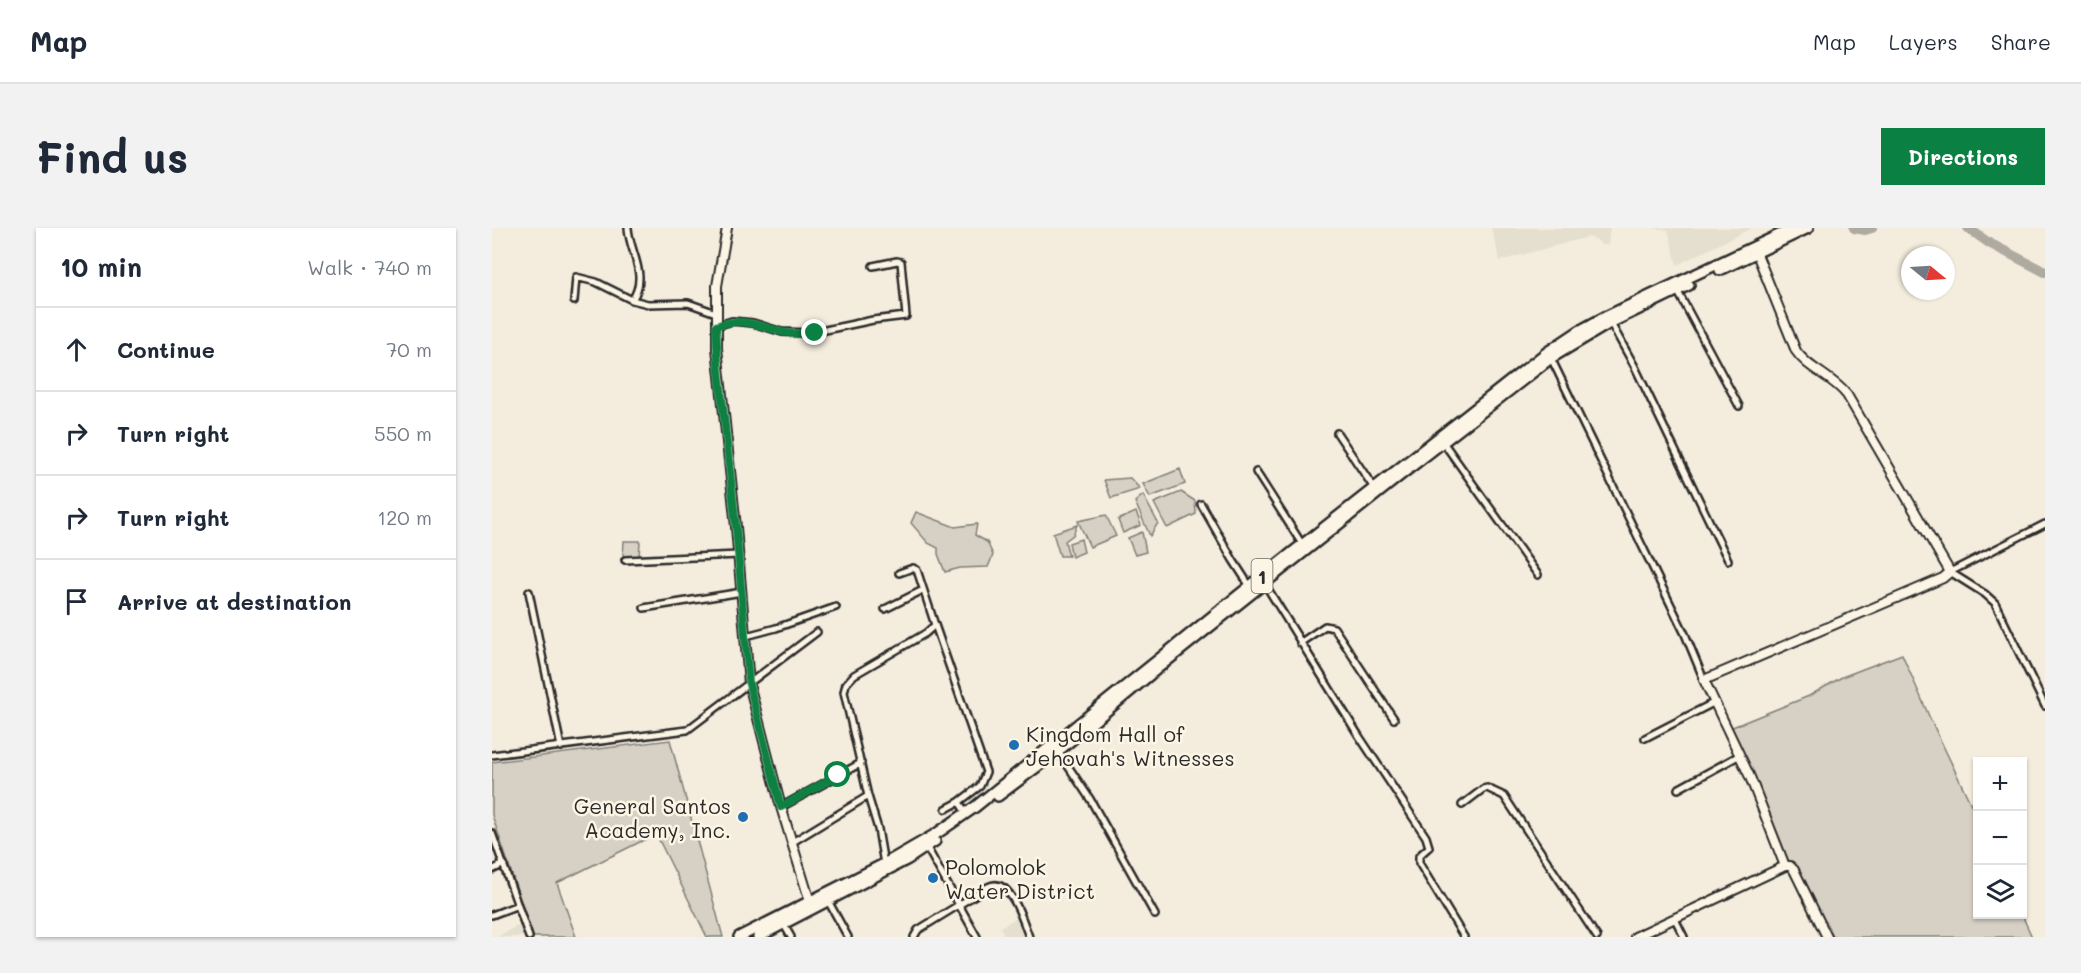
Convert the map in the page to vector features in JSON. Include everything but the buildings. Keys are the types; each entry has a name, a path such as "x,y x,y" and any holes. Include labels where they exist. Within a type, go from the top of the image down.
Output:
{"highway":[{"name":"1","path":"825,898 884,864 925,844 979,811 1058,751 1253,589 1302,544 1518,379 1609,319 1677,290 1794,228"},
{"name":"1","path":"1263,580 1443,442 1563,342 1755,249 1808,228"},
{"name":"1","path":"739,937 908,859 1253,589"},
{"name":"1","path":"758,937 811,905"}],"street":[{"path":"628,228 639,267 638,289 632,300"},
{"path":"727,228 718,275 716,326 739,555 749,684 791,843 811,905"},
{"path":"1755,249 1796,351 1803,360 1834,381 1847,395 1950,572 1995,603 2045,706"},
{"path":"716,326 732,321 753,322 782,332 811,333 906,315 902,262 873,266"},
{"path":"574,301 576,277 596,282 632,300 648,304 688,303 716,313"},
{"path":"1677,290 1739,406"},
{"path":"1609,319 1635,367 1728,560"},
{"path":"1551,358 1680,624 1740,755 1785,866"},
{"path":"1338,433 1374,488"},
{"path":"1443,442 1538,575"},
{"path":"1256,472 1302,544"},
{"path":"1201,504 1233,560 1253,589"},
{"path":"1704,680 1901,596 2045,524"},
{"path":"625,560 739,555"},
{"path":"899,573 916,569 986,772 980,786 946,809"},
{"path":"1263,580 1300,643 1426,837 1429,847 1419,856 1418,860 1464,937"},
{"path":"885,609 923,590"},
{"path":"529,592 561,747"},
{"path":"644,608 742,592"},
{"path":"746,636 836,607"},
{"path":"884,864 878,830 844,692 846,684 854,675 926,633 935,625"},
{"path":"1300,643 1325,626 1334,628 1394,719"},
{"path":"492,755 687,730 817,632"},
{"path":"1645,738 1714,702"},
{"path":"1058,751 1090,798 1155,915"},
{"path":"1678,789 1740,755"},
{"path":"781,807 861,763"},
{"path":"1462,805 1487,788 1504,796 1597,937"},
{"path":"791,843 868,796"},
{"path":"959,802 966,813"},
{"path":"492,833 529,937"},
{"path":"925,844 977,937"},
{"path":"492,870 504,864"},
{"path":"1636,937 1785,866 1790,866 1827,937"},
{"path":"914,937 918,930 994,884 1003,886 1022,916 1029,937"},
{"path":"825,898 848,937"},
{"path":"492,915 518,905"},
{"path":"1675,919 1684,937"},
{"path":"783,923 791,937"}],"shaded area":[{"path":"1491,228 1610,228 1608,245 1601,245 1597,240 1588,237 1500,261"},
{"path":"1651,228 1752,228 1677,265 1668,230"},
{"path":"1180,469 1185,484 1150,497 1143,484"},
{"path":"1130,478 1140,489 1111,498 1104,480"},
{"path":"1181,492 1195,501 1196,514 1167,528 1154,503"},
{"path":"1143,495 1158,523 1150,536 1135,502"},
{"path":"916,512 955,527 977,524 975,535 987,542 993,555 988,567 960,568 945,572 938,548 928,543 911,523"},
{"path":"1136,512 1141,525 1123,533 1118,520"},
{"path":"1106,515 1116,536 1090,547 1078,521"},
{"path":"1077,525 1073,535 1065,541 1069,556 1060,556 1053,533"},
{"path":"1142,532 1146,552 1135,555 1128,538"},
{"path":"1081,539 1084,552 1072,557 1069,543"},
{"path":"624,541 640,541 639,558 623,557"},
{"path":"1902,654 1973,809 1973,919 2024,919 2032,937 1833,937 1795,865 1787,861 1730,728 1809,696 1842,677"},
{"path":"670,740 723,937 707,937 656,834 557,883 576,937 533,937 492,815 492,762"},
{"path":"1020,916 1031,937 1005,937 1000,927"},
{"path":"520,924 524,937 497,937"}],"waterway":[{"path":"1854,228 1865,230 1872,228"},
{"path":"1968,228 1989,243 2045,272"}],"place":[{"name":"Kingdom Hall of Jehovah's Witnesses","path":"1014,745"},
{"name":"General Santos Academy, Inc.","path":"743,817"},
{"name":"Polomolok Water District","path":"933,878"}],"route":[{"path":"815,333 782,332 753,322 732,321 716,326 744,610 749,684 781,807 838,775"}]}
